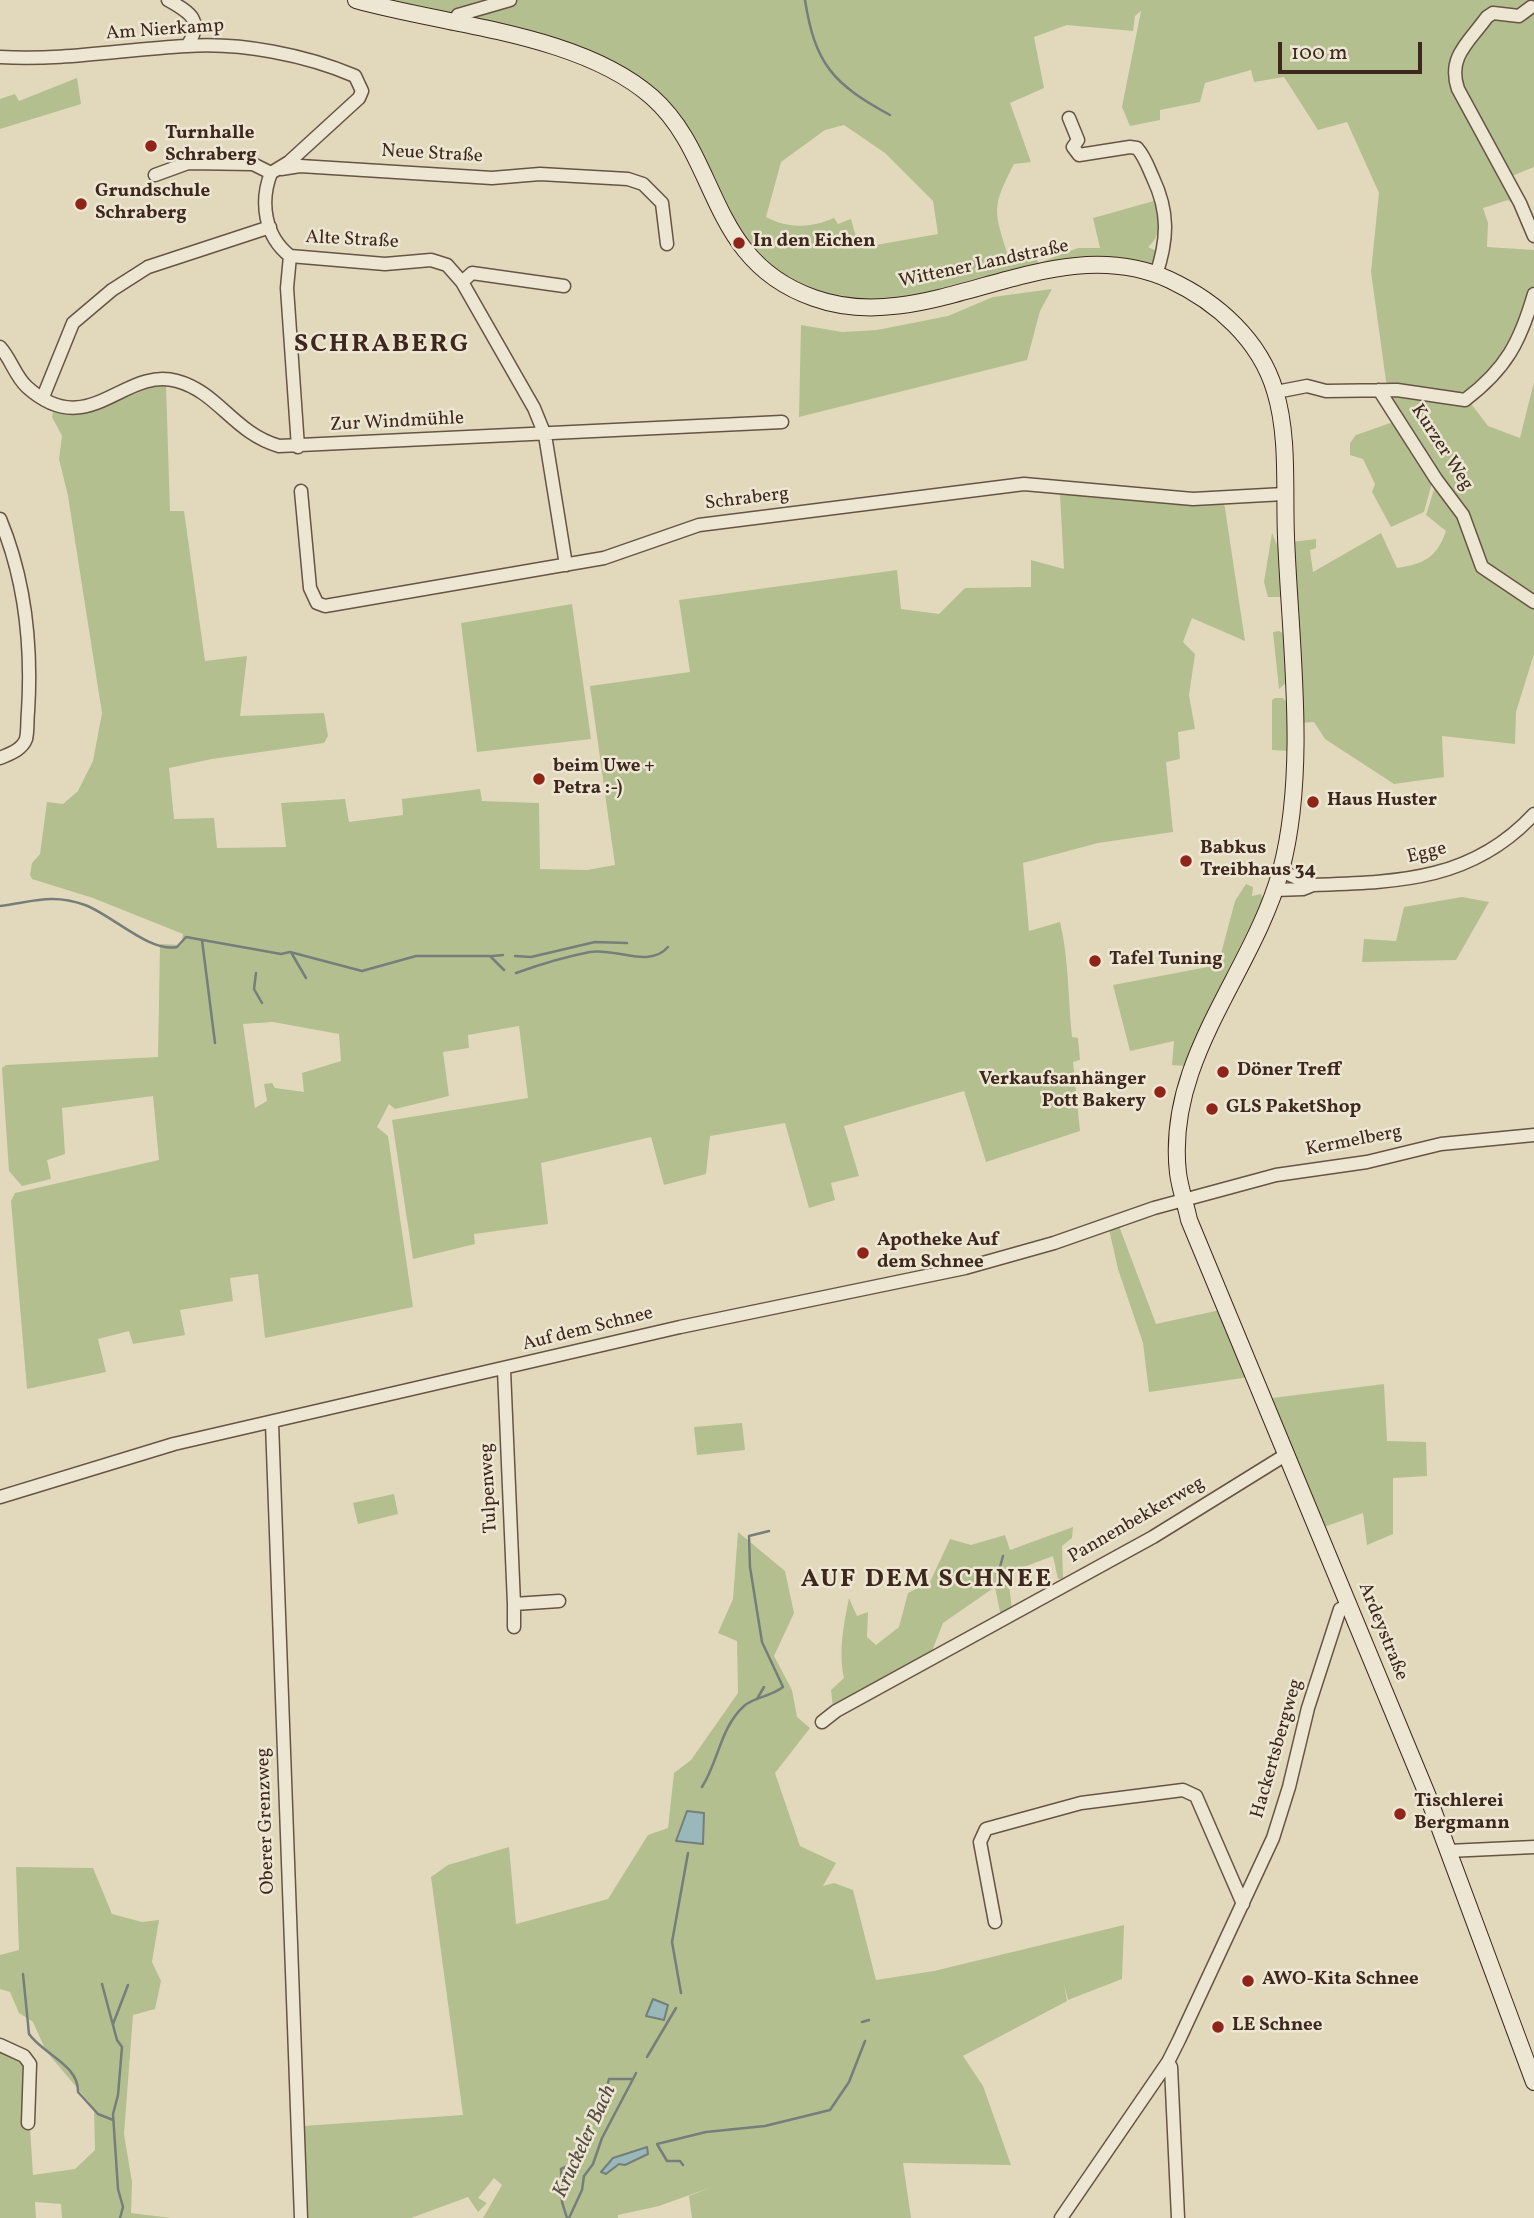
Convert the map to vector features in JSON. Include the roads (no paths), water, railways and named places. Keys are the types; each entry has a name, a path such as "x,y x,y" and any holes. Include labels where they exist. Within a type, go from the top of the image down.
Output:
{"main road":[{"name":"Wittener Landstraße","path":"356,0 569,50 613,70 660,105 680,132 716,206 739,243 777,279 809,297 854,306 897,304 1065,267 1104,265 1156,275 1187,290 1219,311 1247,337 1276,392 1283,438 1295,773 1292,811 1275,890 1252,944 1195,1058 1178,1136 1178,1171 1185,1200"},
{"name":"Ardeystraße","path":"1185,1200 1216,1286 1448,1851 1534,2082"}],"street":[{"path":"168,0 188,12 195,23 194,36 187,46"},
{"path":"452,23 458,15 510,0"},
{"path":"1532,6 1519,16 1493,13 1487,17 1455,61 1453,73 1458,89 1520,203 1534,236"},
{"name":"Am Nierkamp","path":"0,57 88,55 187,46 260,49 345,72 360,82 362,91 359,98 289,162 271,173"},
{"path":"1069,118 1078,140 1073,147 1079,155 1130,148 1137,148 1143,154 1163,198 1167,230 1156,275"},
{"name":"Neue Straße","path":"155,175 188,163 253,164 271,173 300,166 492,178 540,174 628,179 643,184 662,203 667,244"},
{"path":"0,347 22,382 43,397 73,323 113,290 148,267 270,227 264,202 271,173"},
{"name":"Alte Straße","path":"270,227 279,245 290,256 385,264 432,260 447,265 462,282 534,408 545,435 566,565"},
{"path":"290,256 287,288 298,447"},
{"path":"462,282 472,273 564,286"},
{"path":"1276,392 1307,386 1326,391 1379,390 1465,400 1508,360 1525,326 1534,294"},
{"name":"Zur Windmühle","path":"43,397 62,405 87,406 106,401 143,382 174,380 206,395 247,433 261,441 298,447 782,422"},
{"name":"Kurzer Weg","path":"1379,390 1436,479 1463,515 1482,566 1534,602"},
{"name":"Schraberg","path":"301,491 310,588 314,599 325,606 604,558 699,526 1024,484 1193,499 1284,494"},
{"path":"302,510 316,509"},
{"path":"0,519 11,545 23,597 29,694 26,740 21,747 0,758"},
{"name":"Egge","path":"1275,890 1400,880 1448,870 1502,844 1534,814"},
{"name":"Egge","path":"1281,871 1313,885"},
{"name":"Kermelberg","path":"1185,1200 1276,1175 1367,1161 1428,1147 1534,1135"},
{"name":"Auf dem Schnee","path":"0,1497 174,1444 713,1320 965,1268 1185,1200"},
{"name":"Tulpenweg","path":"505,1370 514,1627"},
{"name":"Oberer Grenzweg","path":"272,1423 302,2218"},
{"name":"Pannenbekkerweg","path":"822,1722 847,1705 1153,1537 1287,1454"},
{"path":"514,1605 559,1601"},
{"name":"Hackertsbergweg","path":"1060,2218 1168,2063 1243,1904 1284,1808 1308,1708 1340,1609 1349,1605"},
{"path":"995,1922 980,1842 986,1829 1081,1803 1183,1790 1191,1791 1196,1796 1243,1904"},
{"path":"1448,1851 1534,1847"},
{"path":"0,2045 24,2056 30,2064 28,2123"},
{"path":"1168,2063 1171,2067 1178,2218"}],"water":[{"path":"687,1811 704,1813 703,1844 676,1841"},
{"path":"653,1999 668,2005 664,2020 646,2016"},
{"path":"647,2147 648,2154 625,2165 619,2164 606,2174 601,2172 613,2158"}],"waterway":[{"path":"805,0 814,41 830,70 854,93 890,115"},
{"path":"0,906 52,899 73,901 96,910 143,939 166,947 177,947 186,937 281,954 290,952 362,971 416,956 490,956 504,970"},
{"path":"202,940 215,1043"},
{"path":"515,956 531,957 595,942 627,943"},
{"path":"516,973 590,952 641,957 660,953 668,947"},
{"path":"292,954 306,978"},
{"path":"492,956 503,955"},
{"path":"256,973 254,989 262,1003"},
{"name":"Kruckeler Bach","path":"702,1787 736,1715 748,1703 783,1687 762,1642 750,1567 749,1536 769,1531"},
{"path":"1000,1567 1003,1556"},
{"path":"757,1699 764,1687"},
{"name":"Kruckeler Bach","path":"681,1993 672,1942 688,1853"},
{"path":"23,1974 29,2034 67,2067 77,2083 78,2092 98,2114 113,2120"},
{"path":"102,1984 117,2040 122,2047 118,2095 113,2114 118,2189 123,2207 120,2218"},
{"path":"113,2024 128,1985"},
{"name":"Kruckeler Bach","path":"647,2057 676,2008"},
{"path":"862,2022 869,2020"},
{"path":"683,2165 680,2161 667,2161 657,2144 706,2132 765,2126 830,2110 849,2082 865,2041"},
{"path":"605,2095 609,2079 633,2079 636,2073"},
{"name":"Kruckeler Bach","path":"569,2218 582,2190 584,2176 593,2164 602,2138 633,2079"},
{"path":"567,2218 562,2202 561,2169 578,2161"}],"place":[{"name":"Turnhalle Schraberg","path":"151,146"},
{"name":"Grundschule Schraberg","path":"81,204"},
{"name":"In den Eichen","path":"739,243"},
{"name":"beim Uwe + Petra :-)","path":"539,779"},
{"name":"Haus Huster","path":"1313,802"},
{"name":"Babkus Treibhaus 34","path":"1186,861"},
{"name":"Tafel Tuning","path":"1095,961"},
{"name":"Döner Treff","path":"1223,1072"},
{"name":"Verkaufsanhänger Pott Bakery","path":"1160,1092"},
{"name":"GLS PaketShop","path":"1212,1109"},
{"name":"Apotheke Auf dem Schnee","path":"863,1253"},
{"name":"Tischlerei Bergmann","path":"1400,1814"},
{"name":"AWO-Kita Schnee","path":"1248,1981"},
{"name":"LE Schnee","path":"1218,2027"}],"district":[{"name":"SCHRABERG","path":"382,346"},
{"name":"AUF DEM SCHNEE","path":"927,1581"}]}
